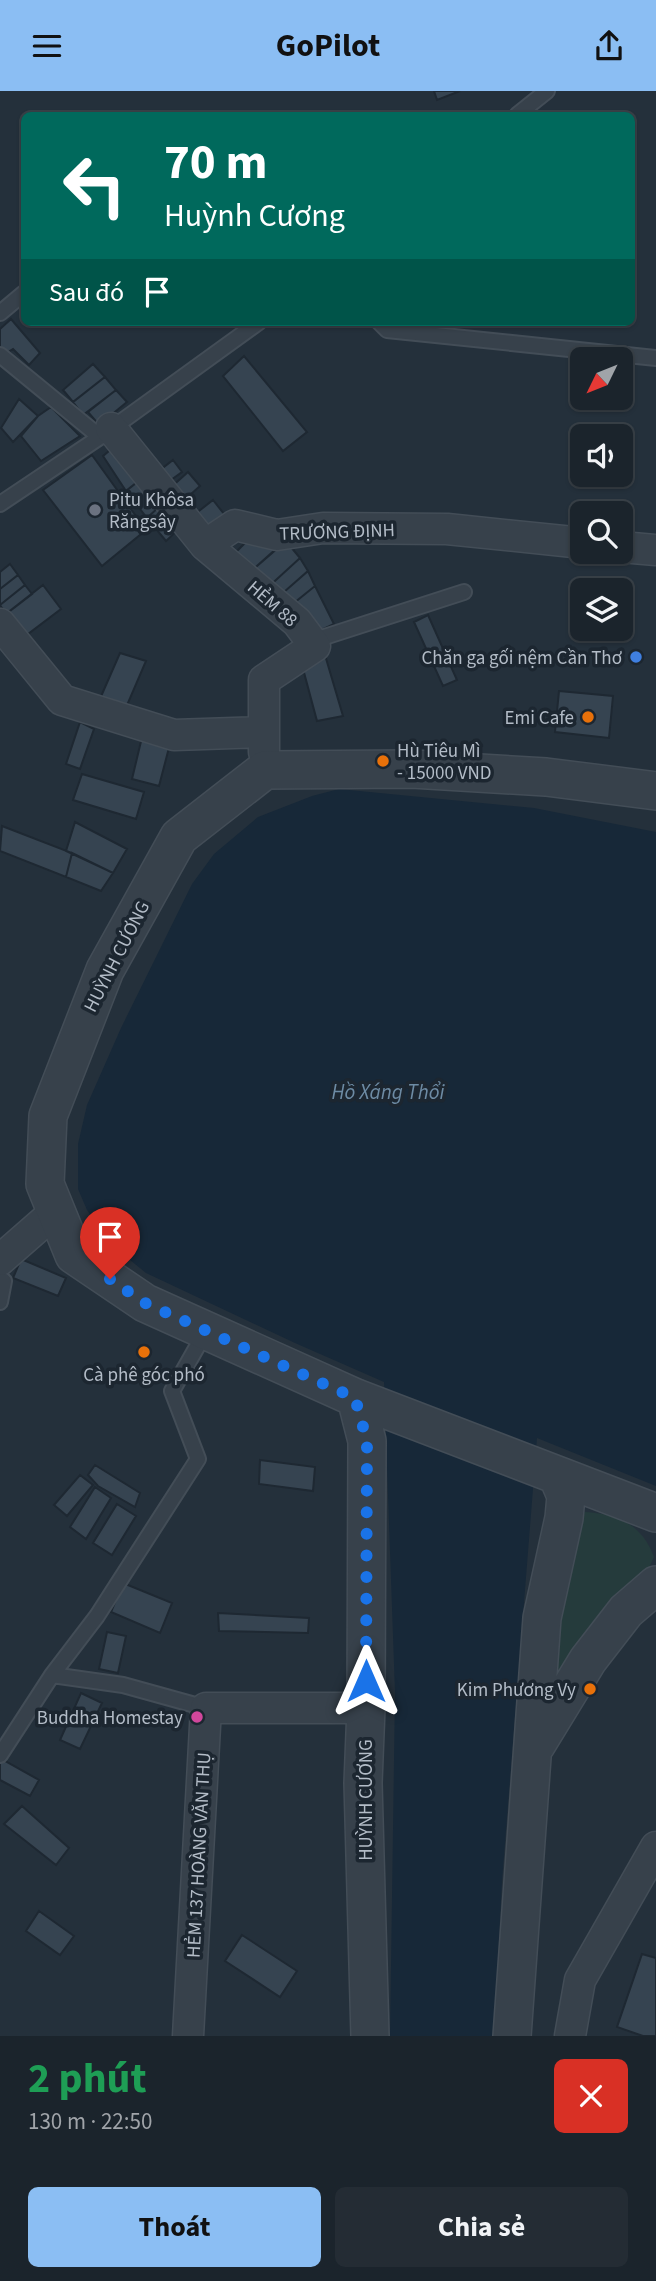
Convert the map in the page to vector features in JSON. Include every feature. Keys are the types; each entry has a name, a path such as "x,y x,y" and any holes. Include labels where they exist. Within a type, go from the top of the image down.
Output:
{"street":[{"path":"106,433 205,545"},
{"name":"TRƯƠNG ĐỊNH","path":"205,545 234,525 277,535 323,528 447,529 570,542"},
{"name":"HẺM 88","path":"205,545 297,622 316,646 264,680 263,732"},
{"path":"633,548 656,550"},
{"path":"0,624 62,700 174,735 263,732 265,770 412,769 546,777 656,792"},
{"name":"HUỲNH CƯƠNG","path":"265,770 179,837 105,970 48,1116 46,1184 74,1255 145,1303 206,1331 366,1402 656,1514"},
{"path":"0,1260 56,1211"},
{"name":"HUỲNH CƯƠNG","path":"366,1402 366,1709 363,1783 370,2036"},
{"path":"513,2036 542,1618 564,1518 566,1496 552,1474"},
{"path":"534,1749 589,1660 626,1611 656,1585"},
{"path":"206,1709 366,1709"},
{"name":"HẺM 137 HOÀNG VĂN THỤ","path":"188,2036 206,1709"},
{"path":"570,2036 580,1980 656,1847"}],"lane":[{"path":"522,112 547,91"},
{"path":"0,313 21,296"},
{"path":"0,504 106,433 253,326"},
{"path":"383,326 387,330 656,358"},
{"path":"0,355 106,433"},
{"path":"312,641 464,592"},
{"path":"0,1278 4,1280 0,1302"},
{"path":"0,1755 52,1675 97,1616 198,1459 172,1391 206,1331"},
{"path":"52,1675 123,1685 206,1709"}],"green space":[{"path":"585,1512 608,1515 628,1523 643,1537 654,1557 646,1574 546,1695 578,1517"}],"water":[{"name":"Hồ Xáng Thổi","path":"339,789 534,808 656,832 656,1486 537,1438 502,1881 494,2036 390,2036 395,1692 384,1382 146,1273 119,1251 101,1230 87,1210 78,1189 78,1144 87,1105 121,1028 192,884 214,854 258,817 312,796"}],"building":[{"path":"434,91 460,91 437,100"},
{"path":"11,319 40,353 29,365 13,349 5,354 0,350 0,329"},
{"path":"244,356 307,432 283,451 223,376"},
{"path":"93,364 105,377 73,402 63,390"},
{"path":"105,377 116,390 83,415 73,402"},
{"path":"116,390 127,402 99,425 88,412"},
{"path":"19,399 38,416 13,442 1,428"},
{"path":"51,407 80,436 41,461 21,436 38,416"},
{"path":"115,446 141,479 126,491 103,456"},
{"name":"Pitu Khôsa Răngsây","path":"92,455 146,530 102,566 43,490"},
{"path":"173,460 182,472 164,485 155,474"},
{"path":"188,472 200,486 181,503 168,490"},
{"path":"141,479 161,505 147,518 126,491"},
{"path":"213,500 228,519 207,537 190,518"},
{"path":"161,505 179,529 166,541 147,518"},
{"path":"249,539 277,548 248,574 229,559"},
{"path":"286,541 300,558 265,590 248,574"},
{"path":"300,558 308,571 276,599 265,590"},
{"path":"10,564 18,575 0,589 0,572"},
{"path":"308,571 315,586 289,607 276,599"},
{"path":"18,575 25,585 0,605 0,589"},
{"path":"25,585 32,594 6,614 0,605"},
{"path":"43,585 61,609 24,637 6,614"},
{"path":"315,586 334,624 315,633 289,607"},
{"path":"428,615 457,680 443,686 414,622"},
{"path":"120,653 146,661 125,710 99,701"},
{"path":"325,655 343,716 317,721 302,665"},
{"path":"559,691 613,696 609,738 555,732"},
{"path":"80,722 94,729 80,769 66,764"},
{"path":"143,733 171,740 159,786 132,779"},
{"path":"82,774 144,792 136,819 73,800"},
{"path":"75,822 127,849 113,873 66,851"},
{"path":"2,826 72,853 66,877 0,851"},
{"path":"72,853 113,873 101,891 66,877"},
{"path":"21,1259 66,1278 58,1296 13,1278"},
{"path":"260,1460 315,1467 313,1491 259,1484"},
{"path":"95,1465 140,1493 135,1507 98,1486 88,1475"},
{"path":"80,1475 93,1485 67,1516 54,1505"},
{"path":"95,1487 111,1498 86,1539 70,1527"},
{"path":"117,1504 136,1516 112,1555 93,1543"},
{"path":"123,1583 172,1603 160,1633 111,1612"},
{"path":"218,1613 309,1618 308,1633 219,1631"},
{"path":"107,1632 126,1636 118,1673 99,1669"},
{"path":"81,1693 102,1703 80,1749 60,1740"},
{"path":"0,1758 39,1780 30,1796 0,1780"},
{"path":"22,1806 69,1848 56,1865 4,1824"},
{"path":"39,1911 74,1936 60,1955 26,1931"},
{"path":"242,1935 297,1971 280,1997 225,1961"},
{"path":"642,1954 656,1958 656,2036 643,2036 617,2027"}],"place":[{"name":"Pitu Khôsa Răngsây","path":"95,510"},
{"name":"Chăn ga gối nệm Cần Thơ","path":"636,657"},
{"name":"Emi Cafe","path":"588,717"},
{"name":"Hù Tiêu Mì - 15000 VND","path":"383,761"},
{"name":"Cà phê góc phó","path":"144,1352"},
{"name":"Kim Phương Vy","path":"590,1689"},
{"name":"Buddha Homestay","path":"197,1717"}],"route":[{"path":"110,1279 145,1303 355,1398 367,1441 366,1681"}]}
